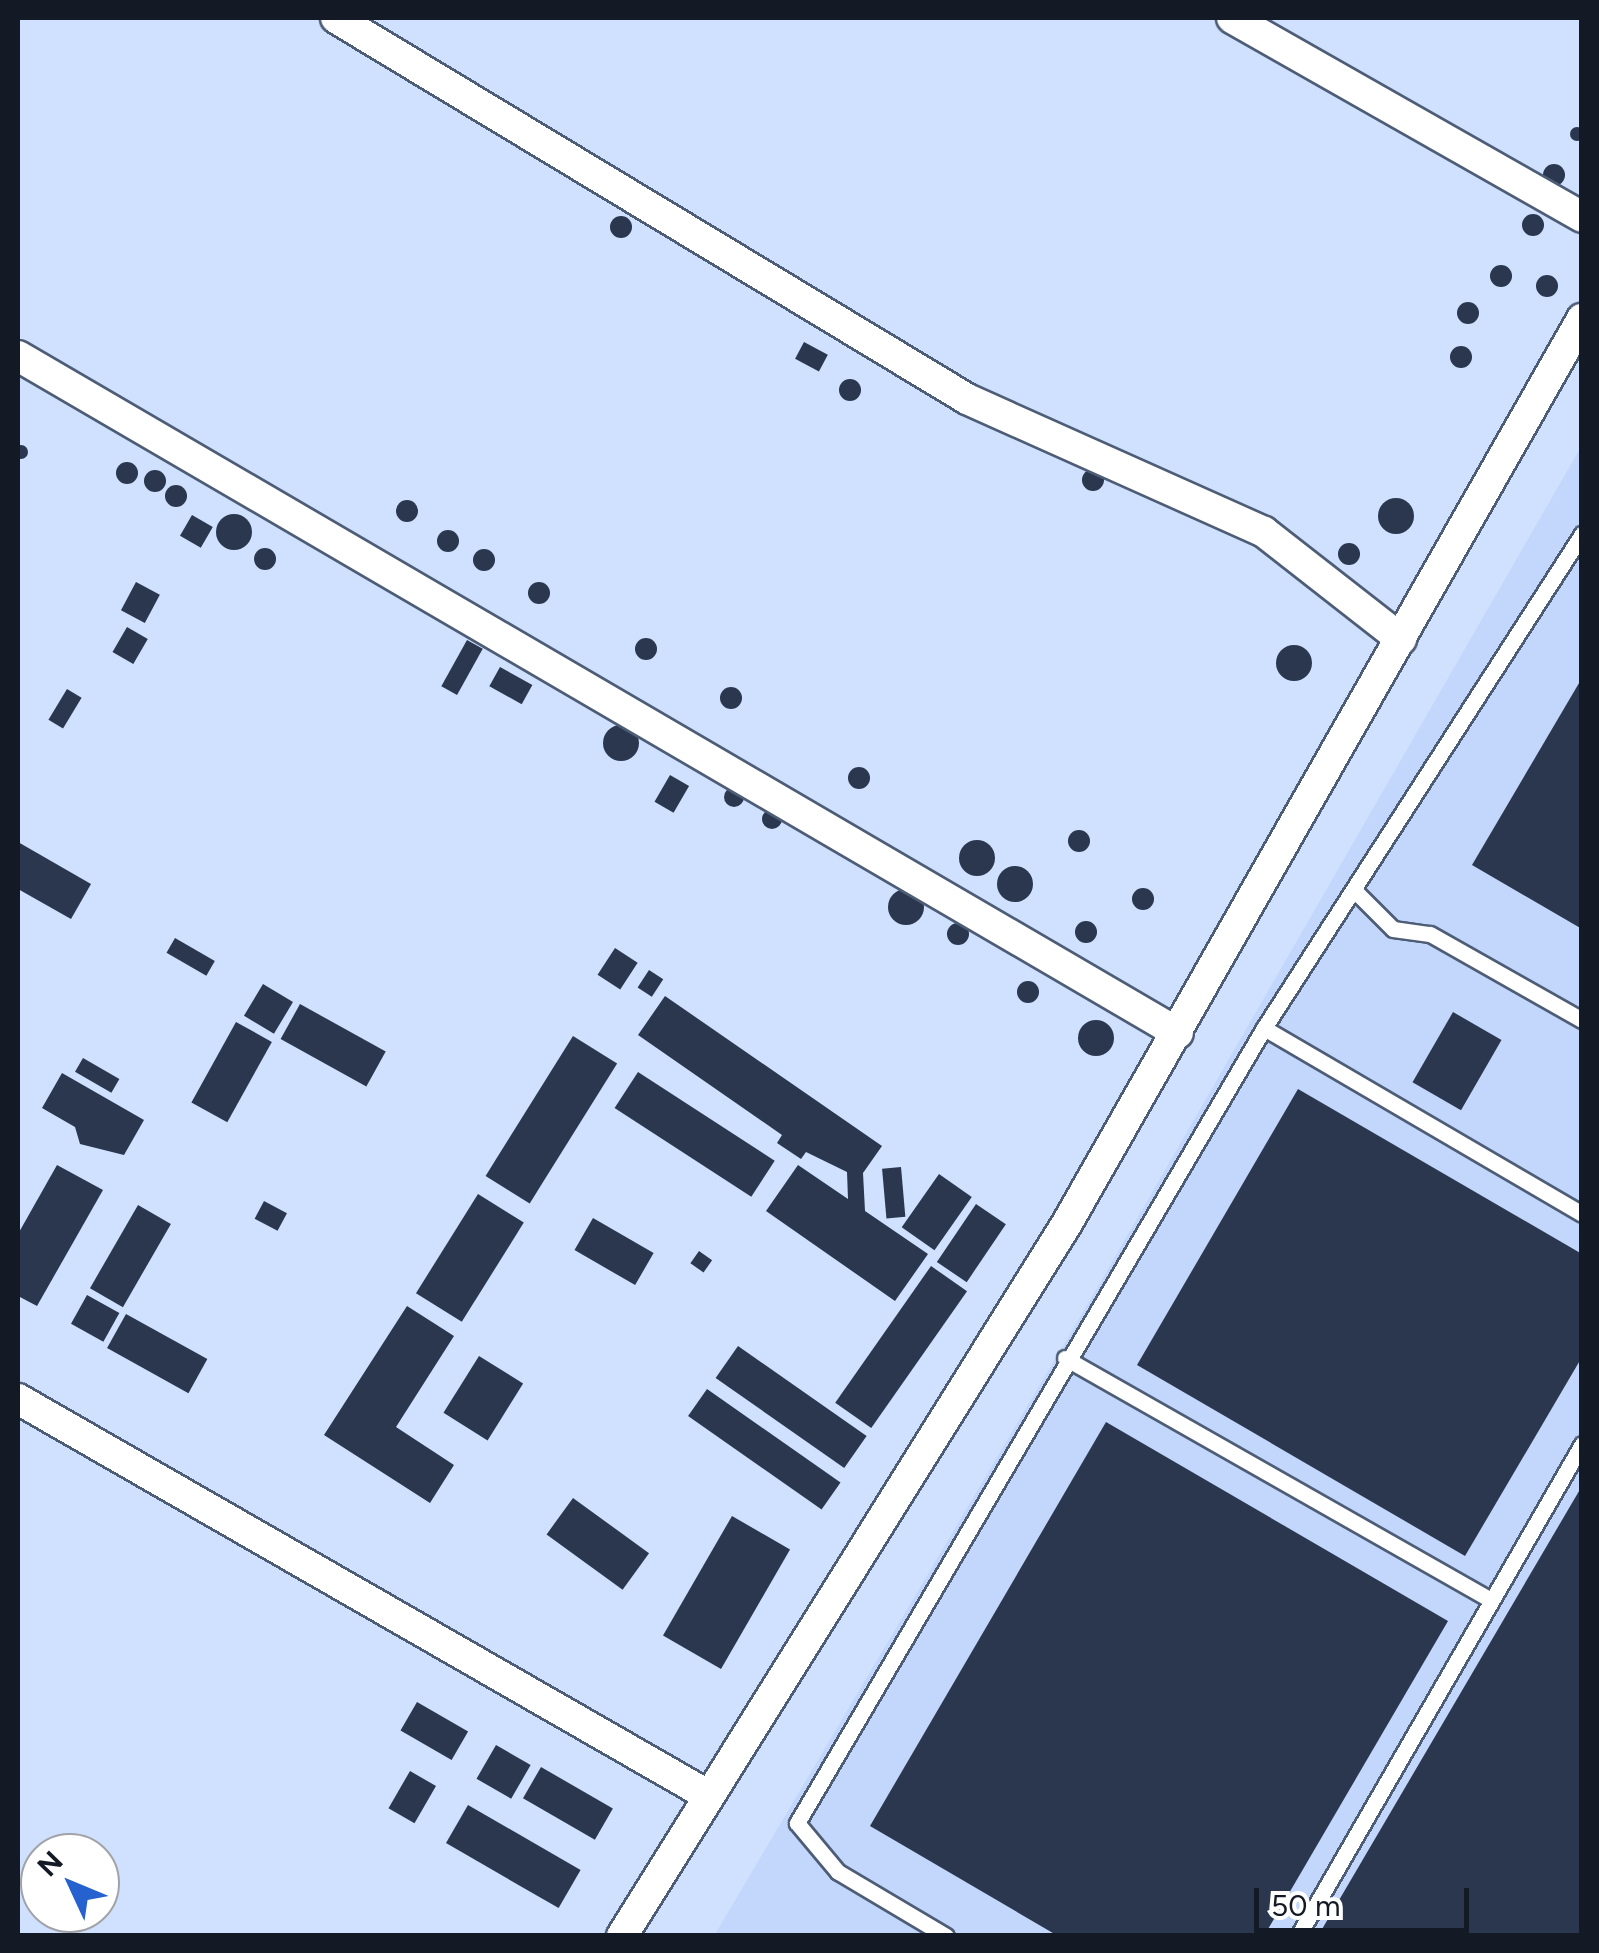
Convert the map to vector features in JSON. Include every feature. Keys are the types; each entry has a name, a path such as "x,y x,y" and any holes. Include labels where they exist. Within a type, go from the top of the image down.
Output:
{"street":[{"path":"337,18 966,399 1264,532 1401,639"},
{"path":"1232,18 1582,217"},
{"path":"622,1936 704,1792 1178,1033 1582,319"},
{"path":"18,356 1178,1033"},
{"path":"18,1399 704,1792"}],"lane":[{"path":"946,1936 838,1872 804,1842 797,1823 1065,1358 1264,1028 1356,892 1582,534"},
{"path":"1356,892 1393,929 1430,934 1582,1020"},
{"path":"1264,1028 1582,1214"},
{"path":"1065,1358 1490,1599"},
{"path":"1298,1936 1582,1444"}],"shaded area":[{"path":"1581,447 1581,1935 714,1936 1096,1290"}],"building":[{"path":"1577,127 1584,134 1577,141 1570,134"},
{"path":"1554,164 1562,167 1562,183 1554,186 1546,183 1543,175 1546,167"},
{"path":"1533,214 1541,217 1541,233 1533,236 1525,233 1522,225 1525,217"},
{"path":"621,216 629,219 629,235 621,238 613,235 610,227 613,219"},
{"path":"1501,265 1509,268 1509,284 1501,287 1493,284 1490,276 1493,268"},
{"path":"1547,275 1558,286 1547,297 1536,286"},
{"path":"1468,302 1476,305 1476,321 1468,324 1460,321 1457,313 1460,305"},
{"path":"804,342 828,355 819,371 795,359"},
{"path":"1461,346 1469,349 1469,365 1461,368 1453,365 1450,357 1453,349"},
{"path":"850,379 858,382 858,398 850,401 842,398 839,390 842,382"},
{"path":"21,445 28,452 21,459 14,452"},
{"path":"127,462 135,465 135,481 127,484 119,481 116,473 119,465"},
{"path":"1093,469 1104,480 1093,491 1082,480"},
{"path":"155,470 163,473 163,489 155,492 147,489 144,481 147,473"},
{"path":"176,485 184,488 184,504 176,507 168,504 165,496 168,488"},
{"path":"1396,498 1409,503 1414,516 1409,529 1396,534 1383,529 1378,516 1383,503"},
{"path":"407,500 415,503 415,519 407,522 399,519 396,511 399,503"},
{"path":"234,514 247,519 252,532 247,545 234,550 221,545 216,532 221,519"},
{"path":"192,515 213,527 201,548 180,536"},
{"path":"448,530 456,533 456,549 448,552 440,549 437,541 440,533"},
{"path":"1349,543 1357,546 1357,562 1349,565 1341,562 1338,554 1341,546"},
{"path":"265,548 273,551 273,567 265,570 257,567 254,559 257,551"},
{"path":"484,549 492,552 492,568 484,571 476,568 473,560 476,552"},
{"path":"136,582 160,595 145,623 121,610"},
{"path":"539,582 547,585 547,601 539,604 531,601 528,593 531,585"},
{"path":"127,627 148,639 133,664 112,652"},
{"path":"646,638 654,641 654,657 646,660 638,657 635,649 638,641"},
{"path":"467,640 483,649 457,695 441,686"},
{"path":"1294,645 1307,650 1312,663 1307,676 1294,681 1281,676 1276,663 1281,650"},
{"path":"500,667 532,685 522,704 489,686"},
{"path":"1582,678 1582,929 1472,865"},
{"path":"731,687 739,690 739,706 731,709 723,706 720,698 723,690"},
{"path":"67,689 82,698 63,729 48,720"},
{"path":"621,725 634,730 639,743 634,756 621,761 608,756 603,743 608,730"},
{"path":"859,767 867,770 867,786 859,789 851,786 848,778 851,770"},
{"path":"670,775 689,786 674,813 654,802"},
{"path":"734,787 744,797 734,807 724,797"},
{"path":"772,809 782,819 772,829 762,819"},
{"path":"1079,830 1087,833 1087,849 1079,852 1071,849 1068,841 1071,833"},
{"path":"977,840 990,845 995,858 990,871 977,876 964,871 959,858 964,845"},
{"path":"18,842 91,884 71,919 18,889"},
{"path":"1015,866 1028,871 1033,884 1028,897 1015,902 1002,897 997,884 1002,871"},
{"path":"1143,888 1151,891 1151,907 1143,910 1135,907 1132,899 1135,891"},
{"path":"906,889 918,895 924,907 918,919 906,925 894,919 888,907 894,895"},
{"path":"1086,921 1094,924 1094,940 1086,943 1078,940 1075,932 1078,924"},
{"path":"958,923 966,926 966,942 958,945 950,942 947,934 950,926"},
{"path":"175,938 215,961 206,976 166,953"},
{"path":"615,948 638,963 620,990 598,975"},
{"path":"649,970 663,979 652,997 638,988"},
{"path":"1028,981 1036,984 1036,1000 1028,1003 1020,1000 1017,992 1020,984"},
{"path":"263,984 293,1002 274,1034 244,1016"},
{"path":"665,996 882,1146 863,1173 865,1211 928,1254 895,1301 766,1211 798,1165 848,1199 847,1172 806,1152 801,1159 777,1143 782,1135 638,1035"},
{"path":"300,1004 386,1052 366,1086 281,1039"},
{"path":"1453,1012 1501,1040 1461,1110 1412,1082"},
{"path":"1096,1020 1109,1025 1114,1038 1109,1051 1096,1056 1083,1051 1078,1038 1083,1025"},
{"path":"236,1022 272,1042 227,1122 191,1102"},
{"path":"573,1036 617,1064 530,1203 486,1176"},
{"path":"83,1058 119,1079 111,1093 75,1072"},
{"path":"638,1072 775,1161 751,1197 615,1108"},
{"path":"62,1073 144,1120 124,1155 80,1144 75,1127 42,1108"},
{"path":"1298,1089 1582,1254 1582,1357 1465,1556 1137,1365"},
{"path":"57,1165 103,1190 37,1306 18,1296 18,1234"},
{"path":"901,1167 905,1217 886,1218 882,1169"},
{"path":"939,1174 972,1197 934,1250 902,1227"},
{"path":"478,1194 524,1223 462,1322 416,1293"},
{"path":"264,1201 287,1213 278,1231 255,1219"},
{"path":"976,1204 1006,1224 967,1282 937,1262"},
{"path":"138,1205 171,1224 123,1307 90,1288"},
{"path":"593,1218 654,1253 635,1285 574,1250"},
{"path":"699,1251 712,1260 704,1272 690,1263"},
{"path":"931,1266 967,1291 871,1428 835,1403"},
{"path":"87,1295 119,1313 103,1342 71,1324"},
{"path":"407,1306 454,1336 396,1427 454,1465 430,1503 324,1435"},
{"path":"126,1314 207,1359 188,1393 107,1348"},
{"path":"738,1346 867,1436 844,1468 716,1378"},
{"path":"479,1356 523,1384 488,1440 443,1413"},
{"path":"707,1389 841,1482 822,1510 688,1416"},
{"path":"1106,1422 1448,1621 1264,1936 1058,1936 870,1826"},
{"path":"1582,1486 1582,1936 1318,1936"},
{"path":"573,1498 649,1553 623,1590 547,1534"},
{"path":"732,1516 790,1550 721,1669 663,1636"},
{"path":"417,1702 468,1732 452,1760 400,1731"},
{"path":"496,1745 531,1765 511,1799 476,1779"},
{"path":"541,1767 613,1808 595,1840 523,1798"},
{"path":"410,1771 436,1786 414,1823 388,1808"},
{"path":"468,1805 581,1870 559,1908 446,1843"}]}
